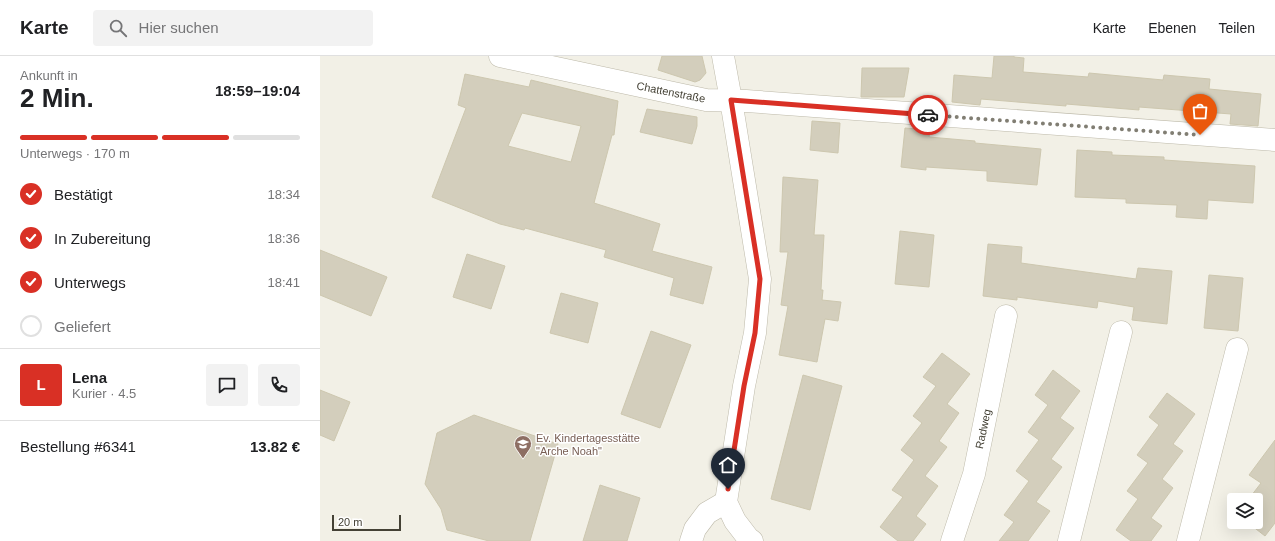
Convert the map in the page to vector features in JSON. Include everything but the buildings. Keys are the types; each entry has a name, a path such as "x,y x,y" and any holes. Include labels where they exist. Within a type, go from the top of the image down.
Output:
{"street":[{"name":"Chattenstraße","path":"500,56 706,100 731,100 1275,140"},
{"path":"723,56 760,279 755,333 744,386 726,502 735,521 752,541"},
{"name":"Radweg","path":"952,541 974,474 1006,316"},
{"path":"1069,541 1121,332"},
{"path":"1188,541 1237,349"},
{"path":"690,541 695,529 707,513 726,502"}],"way so far":[{"path":"928,115 1200,135"}],"place":[{"name":"Ev. Kindertagesstätte \"Arche Noah\"","path":"523,459"}],"route":[{"path":"728,489 744,386 755,333 760,279 731,100 928,115"}]}
